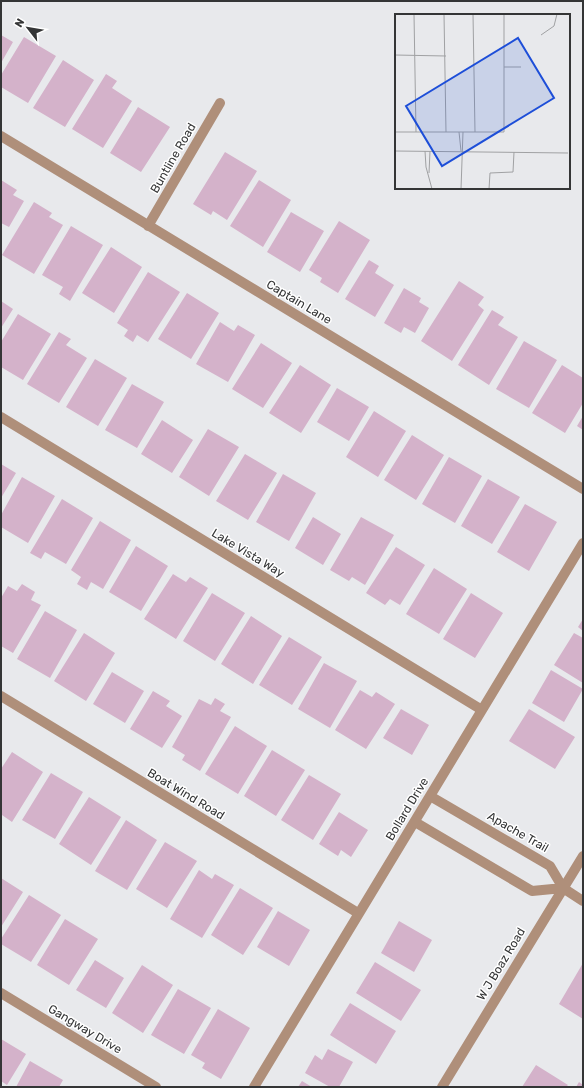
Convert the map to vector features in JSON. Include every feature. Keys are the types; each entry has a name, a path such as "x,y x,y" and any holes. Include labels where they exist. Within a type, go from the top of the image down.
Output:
{"street":[{"name":"Buntline Road","path":"148,226 220,103"},
{"name":"Captain Lane","path":"1,136 583,489"},
{"name":"Lake Vista Way","path":"1,417 482,710"},
{"name":"Bollard Drive","path":"254,1087 583,543"},
{"name":"Boat Wind Road","path":"1,696 358,913"},
{"name":"Apache Trail","path":"430,796 550,866 563,888"},
{"path":"415,822 532,891 563,888 583,901"},
{"name":"W J Boaz Road","path":"442,1087 583,856"},
{"name":"Gangway Drive","path":"1,993 156,1087"}],"building":[{"path":"1,35 13,42 1,63"},
{"path":"24,37 56,56 28,103 1,87 1,75"},
{"path":"63,60 94,80 65,127 33,108"},
{"path":"106,74 117,81 112,88 132,101 103,148 72,129"},
{"path":"138,107 170,127 141,172 110,153"},
{"path":"225,152 257,171 227,220 213,211 211,215 193,204"},
{"path":"1,180 17,190 13,195 24,201 9,227 1,223"},
{"path":"259,180 291,200 263,247 230,226"},
{"path":"34,202 52,213 49,217 63,225 34,274 2,255"},
{"path":"291,212 324,231 300,272 267,252"},
{"path":"339,221 370,240 338,293 320,282 322,278 309,270"},
{"path":"71,226 103,245 70,301 59,294 63,287 42,275"},
{"path":"111,247 142,267 114,313 82,293"},
{"path":"369,260 379,266 375,273 394,285 375,317 345,299"},
{"path":"148,272 180,292 148,342 137,335 133,342 124,336 128,330 117,323"},
{"path":"459,281 484,297 478,305 484,310 452,361 421,341"},
{"path":"404,288 421,298 419,302 429,308 415,333 404,327 401,333 384,323"},
{"path":"187,293 219,313 191,359 158,339"},
{"path":"1,301 13,309 1,328"},
{"path":"492,310 504,317 498,325 518,337 489,385 458,365"},
{"path":"18,314 51,334 23,380 1,367 1,342"},
{"path":"220,322 234,331 238,325 255,335 228,382 196,364"},
{"path":"59,332 71,339 66,345 87,358 59,403 27,384"},
{"path":"524,341 557,360 529,408 496,389"},
{"path":"261,343 292,363 263,408 232,389"},
{"path":"95,359 127,378 98,426 66,407"},
{"path":"300,365 331,385 301,433 269,413"},
{"path":"562,365 583,378 583,403 565,433 532,413"},
{"path":"132,384 164,402 137,448 105,430"},
{"path":"337,388 369,407 349,441 317,422"},
{"path":"374,411 406,431 378,477 346,457"},
{"path":"583,416 583,430 577,426"},
{"path":"162,420 193,440 172,473 141,454"},
{"path":"208,429 239,447 209,496 179,477"},
{"path":"412,435 444,455 416,500 384,480"},
{"path":"245,454 277,473 248,520 216,501"},
{"path":"449,457 482,476 455,523 422,504"},
{"path":"1,464 16,473 1,498"},
{"path":"283,474 316,493 289,541 256,522"},
{"path":"22,477 55,496 28,543 1,527 1,515"},
{"path":"488,479 520,497 492,544 461,526"},
{"path":"62,499 93,518 66,564 45,552 41,559 30,553"},
{"path":"525,504 557,522 529,571 497,552"},
{"path":"313,517 341,534 323,565 295,548"},
{"path":"361,517 394,535 365,585 352,577 349,581 330,570"},
{"path":"100,521 131,540 103,589 91,582 87,590 77,584 81,577 71,570"},
{"path":"136,546 168,566 141,611 109,592"},
{"path":"396,547 425,565 400,605 390,599 385,605 366,593"},
{"path":"434,568 467,589 439,634 406,614"},
{"path":"173,574 186,582 190,577 208,588 176,639 144,619"},
{"path":"22,584 35,592 31,600 41,605 13,653 1,646 1,598 8,586 17,591"},
{"path":"212,593 245,613 215,661 183,641"},
{"path":"471,593 503,613 475,658 443,639"},
{"path":"45,611 77,630 50,678 17,659"},
{"path":"251,616 282,636 253,684 221,664"},
{"path":"583,619 583,631 578,627"},
{"path":"84,633 115,653 86,701 54,681"},
{"path":"574,633 583,638 583,683 554,665"},
{"path":"289,637 322,657 292,705 259,685"},
{"path":"324,663 357,681 330,728 298,709"},
{"path":"551,670 583,689 564,722 532,703"},
{"path":"112,672 144,691 125,723 93,704"},
{"path":"360,690 372,697 376,692 395,704 366,749 335,730"},
{"path":"153,691 170,701 166,706 182,716 162,748 130,729"},
{"path":"215,698 225,704 220,711 231,717 200,771 182,760 185,755 172,747 199,699 211,705"},
{"path":"401,709 429,725 412,755 383,738"},
{"path":"529,709 575,737 555,769 509,741"},
{"path":"235,726 267,746 238,794 205,774"},
{"path":"272,750 305,770 276,816 244,796"},
{"path":"12,752 43,772 12,822 2,815 1,818 1,769"},
{"path":"51,773 83,792 55,839 22,820"},
{"path":"309,775 341,794 313,840 281,820"},
{"path":"89,797 121,817 91,865 59,844"},
{"path":"339,812 368,830 351,857 341,850 338,856 319,844"},
{"path":"126,820 157,840 127,890 95,871"},
{"path":"165,842 197,861 167,908 136,889"},
{"path":"199,870 212,879 215,874 234,885 202,938 170,919"},
{"path":"1,878 23,892 1,927"},
{"path":"240,888 273,908 243,955 211,935"},
{"path":"29,895 61,915 31,962 1,944 1,939"},
{"path":"278,911 310,930 289,966 257,947"},
{"path":"65,919 98,939 69,985 37,965"},
{"path":"399,921 432,940 414,972 381,953"},
{"path":"95,960 124,978 106,1008 76,990"},
{"path":"375,962 421,990 401,1021 356,993"},
{"path":"583,963 583,1019 559,1004"},
{"path":"142,965 173,985 143,1033 112,1013"},
{"path":"178,989 211,1008 184,1054 151,1035"},
{"path":"350,1003 396,1031 376,1064 330,1035"},
{"path":"218,1009 250,1028 221,1079 202,1068 205,1063 191,1055"},
{"path":"1,1039 26,1054 7,1085 1,1081"},
{"path":"328,1049 353,1062 339,1087 330,1087 305,1073 315,1055 322,1060"},
{"path":"30,1061 63,1080 59,1087 16,1087"},
{"path":"536,1065 568,1085 566,1087 522,1087"},
{"path":"302,1081 312,1087 298,1087"},
{"path":"579,1082 583,1085 583,1087 576,1087"}]}
